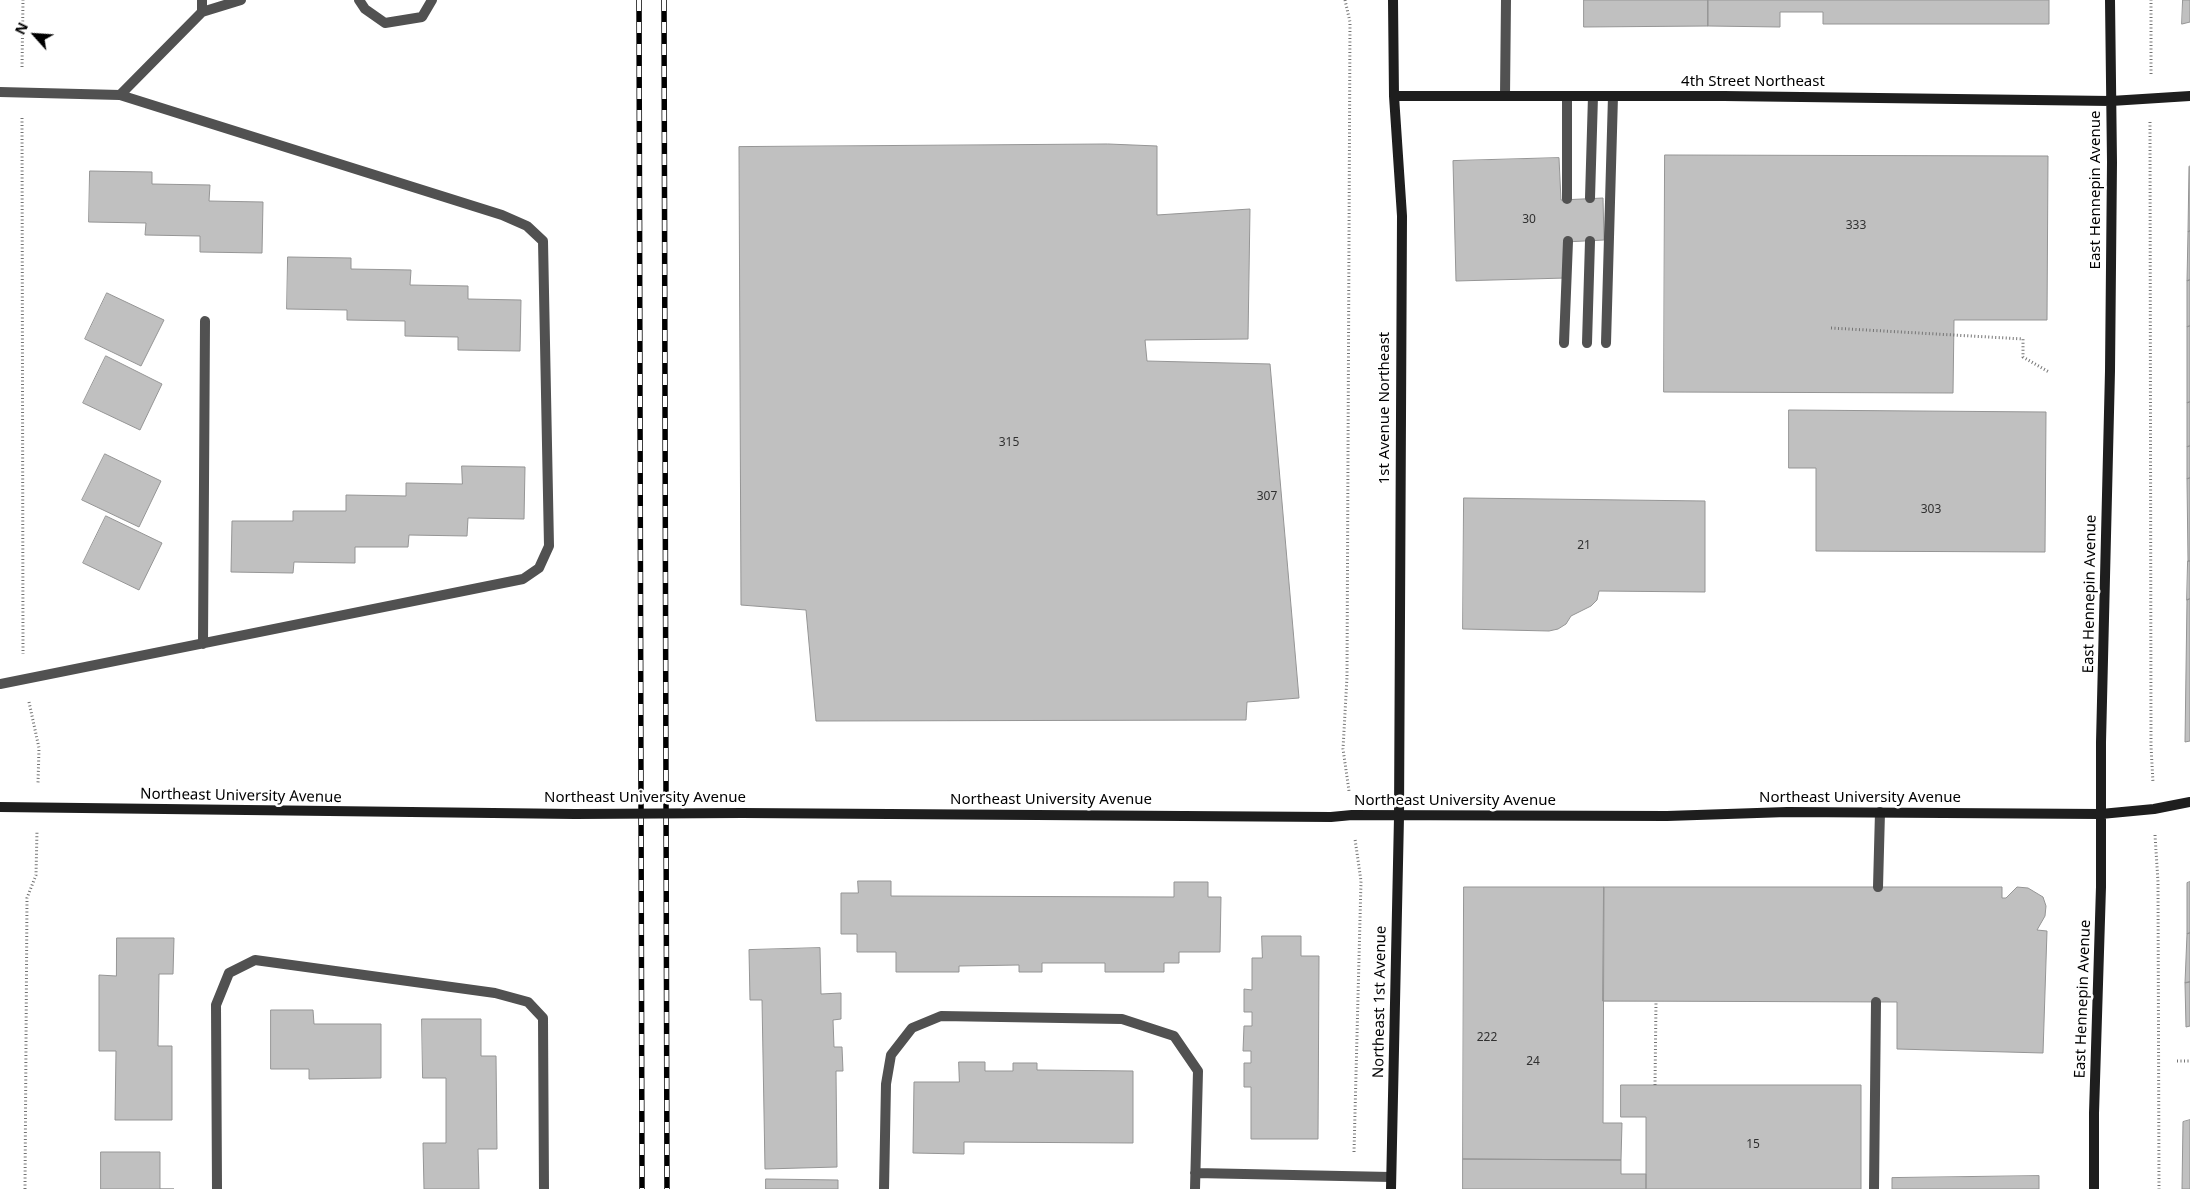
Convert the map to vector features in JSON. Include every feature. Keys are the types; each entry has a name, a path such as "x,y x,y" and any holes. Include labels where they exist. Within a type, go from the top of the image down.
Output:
{"main road":[{"name":"1st Avenue Northeast","path":"1393,0 1394,96 1402,216 1399,816"},
{"name":"East Hennepin Avenue","path":"2094,1189 2094,1113 2101,887 2101,742 2110,371 2112,101 2110,0"},
{"name":"4th Street Northeast","path":"1394,96 1613,96 2112,101 2190,96"},
{"name":"Northeast University Avenue","path":"0,807 576,814 742,813 1331,817 1352,815 1658,816 1787,812 2101,814 2154,809 2190,802"},
{"name":"Northeast 1st Avenue","path":"1391,1189 1399,816"}],"street":[{"path":"202,0 202,12"},
{"path":"120,95 202,12 241,0"},
{"path":"358,0 364,9 385,23 422,17 432,0"},
{"path":"1505,96 1506,0"},
{"path":"0,92 120,95 502,216 527,226 543,241 549,546 539,568 523,579 0,684"},
{"path":"1567,96 1567,199"},
{"path":"1590,198 1593,96"},
{"path":"1606,343 1613,96"},
{"path":"1587,343 1590,241"},
{"path":"1564,342 1568,242"},
{"path":"204,644 205,321"},
{"path":"1878,887 1880,812"},
{"path":"217,1189 216,1005 229,973 255,960 495,993 528,1002 543,1018 544,1189"},
{"path":"1874,1189 1876,1002"},
{"path":"884,1189 886,1084 891,1055 912,1028 941,1016 1122,1019 1174,1036 1198,1070 1195,1189"},
{"path":"1195,1173 1391,1176"}],"path":[{"path":"23,0 23,679 39,748"},
{"path":"1345,0 1350,22 1350,105 1348,677 1343,749 1361,881 1353,1176"},
{"path":"2151,0 2148,162 2151,726 2158,882 2159,1189"},
{"path":"1831,328 2022,338 2023,357 2049,372"},
{"path":"25,1189 27,898 36,875"},
{"path":"1655,1085 1656,1002"},
{"path":"2177,1061 2190,1061"}],"building":[{"path":"1584,0 1708,0 1708,26 1584,27"},
{"path":"1708,0 2049,0 2049,24 1823,24 1823,12 1780,12 1780,27 1708,26"},
{"path":"2183,0 2190,0 2190,22 2182,24"},
{"path":"1108,144 1157,146 1157,215 1250,209 1248,339 1145,340 1147,361 1270,364 1299,698 1247,702 1246,720 816,721 806,610 741,605 739,147"},
{"path":"1665,155 2048,156 2047,320 1954,320 1953,393 1664,392"},
{"path":"1559,158 1561,200 1603,198 1604,240 1565,242 1566,278 1456,281 1453,161"},
{"path":"2189,167 2190,231 2188,232"},
{"path":"90,171 152,172 152,184 210,185 209,201 263,202 262,253 200,252 200,236 145,235 146,223 89,222"},
{"path":"2190,231 2190,280 2187,281 2188,232"},
{"path":"288,257 351,258 351,269 411,270 410,285 468,286 468,299 521,300 520,351 458,350 458,337 405,336 405,321 347,320 347,310 287,309"},
{"path":"2190,280 2190,326 2187,327 2187,281"},
{"path":"107,293 164,320 141,366 85,339"},
{"path":"2190,326 2190,402 2187,403 2187,327"},
{"path":"106,356 162,384 140,430 83,403"},
{"path":"2190,402 2190,446 2187,447 2187,403"},
{"path":"1789,410 2046,412 2045,552 1816,551 1816,468 1789,468"},
{"path":"2190,446 2190,478 2187,479 2187,447"},
{"path":"105,454 161,481 139,527 82,500"},
{"path":"462,466 525,467 524,519 468,518 467,536 409,535 408,547 355,547 355,563 294,562 293,573 231,572 232,521 293,521 293,511 346,511 346,495 406,496 406,483 462,484"},
{"path":"2190,478 2190,561 2188,561 2187,479"},
{"path":"1464,498 1705,501 1705,592 1599,591 1597,600 1591,606 1571,616 1566,624 1558,629 1549,631 1463,629"},
{"path":"106,516 162,543 139,590 83,563"},
{"path":"2188,561 2190,561 2190,599 2187,600"},
{"path":"2190,599 2190,741 2185,742 2187,600"},
{"path":"858,881 891,881 891,896 1174,897 1174,882 1208,882 1208,897 1221,897 1220,952 1179,952 1179,963 1164,963 1164,972 1105,972 1105,963 1042,963 1042,972 1019,972 1019,965 959,966 959,972 896,972 896,952 857,952 857,934 841,934 841,893 858,893"},
{"path":"2190,882 2190,933 2187,934 2187,883"},
{"path":"1464,887 1604,887 1603,1123 1622,1123 1621,1160 1463,1159"},
{"path":"1604,887 2002,887 2002,898 2006,898 2017,887 2028,888 2043,897 2046,906 2045,916 2037,930 2047,931 2043,1053 1897,1049 1897,1002 1603,1001"},
{"path":"2190,933 2190,982 2185,983 2187,934"},
{"path":"1262,936 1301,936 1301,956 1319,956 1318,1139 1251,1139 1251,1087 1244,1087 1244,1063 1251,1063 1251,1051 1243,1051 1244,1026 1252,1026 1252,1012 1244,1012 1244,989 1252,990 1252,958 1262,958"},
{"path":"117,938 174,938 173,974 159,974 158,1046 172,1046 172,1120 115,1120 116,1051 99,1051 99,975 116,976"},
{"path":"820,948 821,994 841,993 841,1019 833,1020 834,1047 842,1047 843,1071 836,1071 837,1167 765,1169 762,1000 750,1000 749,950"},
{"path":"2190,982 2190,1026 2186,1027 2185,983"},
{"path":"271,1010 313,1010 314,1024 381,1024 381,1078 309,1079 309,1069 271,1069"},
{"path":"422,1019 481,1019 481,1056 496,1056 497,1149 478,1149 479,1189 424,1189 423,1143 446,1143 446,1078 423,1078"},
{"path":"959,1062 985,1062 985,1071 1013,1071 1013,1063 1037,1063 1037,1070 1133,1071 1133,1143 964,1142 964,1154 913,1153 914,1082 959,1082"},
{"path":"1621,1085 1861,1085 1861,1189 1646,1189 1646,1117 1621,1117"},
{"path":"2190,1120 2190,1189 2182,1189 2183,1122"},
{"path":"101,1152 160,1152 160,1189 101,1189"},
{"path":"1463,1159 1621,1160 1621,1174 1646,1174 1646,1189 1463,1189"},
{"path":"2039,1176 2039,1189 1892,1189 1892,1178"},
{"path":"766,1179 838,1180 838,1189 766,1189"}],"railway":[{"path":"639,0 642,1189"},
{"path":"664,0 667,1189"}]}
